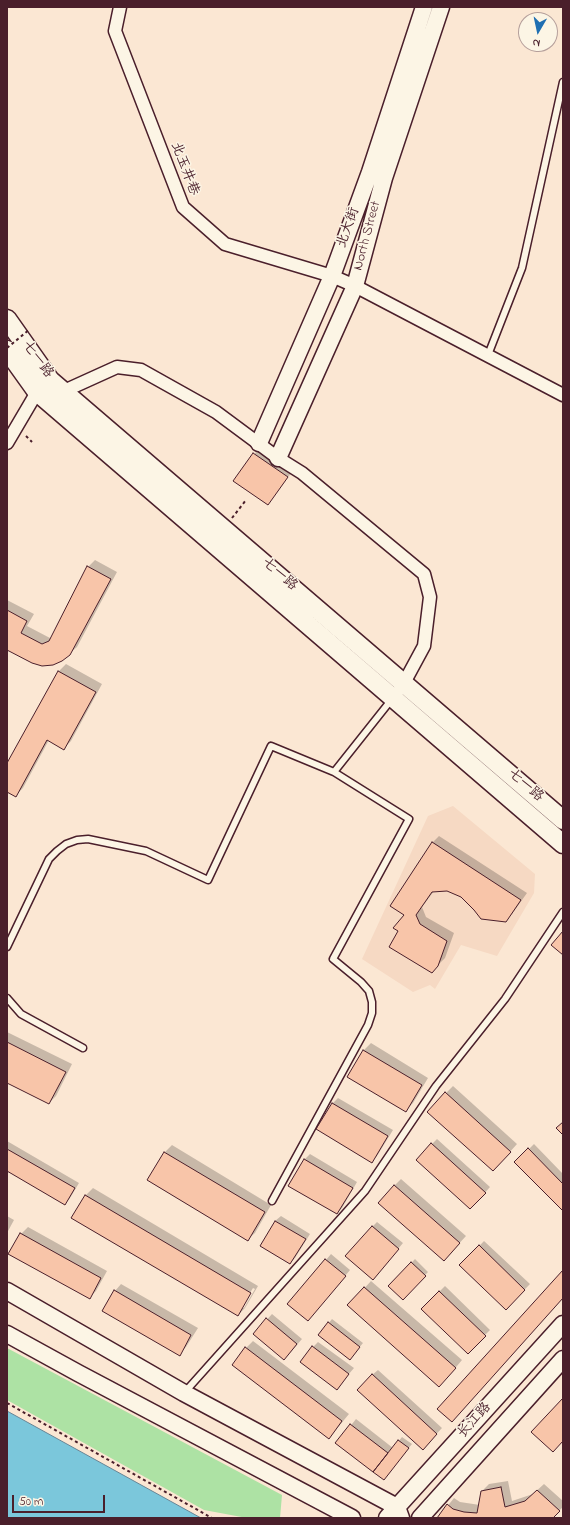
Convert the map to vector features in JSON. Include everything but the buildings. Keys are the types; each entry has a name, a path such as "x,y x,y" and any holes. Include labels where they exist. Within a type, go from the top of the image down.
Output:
{"main road":[{"name":"北大街","path":"259,443 332,276 370,172 424,7"},
{"name":"North Street","path":"278,458 355,286 384,178 441,7"},
{"name":"七一路","path":"7,320 50,380 563,820"},
{"name":"七一路","path":"7,349 37,392 563,844"},
{"path":"7,1291 395,1514"},
{"name":"长江路","path":"395,1514 563,1324"},
{"path":"7,1334 352,1518"},
{"name":"长江路","path":"420,1518 563,1359"}],"street":[{"name":"北玉井巷","path":"120,7 115,30 183,207 225,244 332,276 355,286 563,394"},
{"path":"64,391 117,367 141,370 216,412 278,458 302,473 424,574 430,598 424,646 404,683 393,698"},
{"path":"7,443 37,392"}],"lane":[{"path":"488,356 522,268 563,82"},
{"path":"334,772 393,698"},
{"path":"7,947 49,860 66,844 77,840 88,840 146,851 208,880 271,746 334,772 409,819 333,960 362,982 369,991 372,1002 372,1014 368,1025 272,1201"},
{"path":"184,1393 365,1191 436,1086 505,999 563,912"},
{"path":"7,998 21,1014 83,1048"}],"path":[{"path":"7,349 30,329"},
{"path":"7,389 7,406"},
{"path":"224,528 246,500"},
{"path":"7,1403 212,1518"}],"shaded area":[{"path":"453,806 535,874 534,893 497,956 461,945 435,989 430,985 413,992 362,959 428,816"}],"green space":[{"path":"7,1348 282,1495 280,1518 247,1518 204,1510 7,1400"}],"water":[{"path":"7,1411 201,1518 7,1518"}]}
